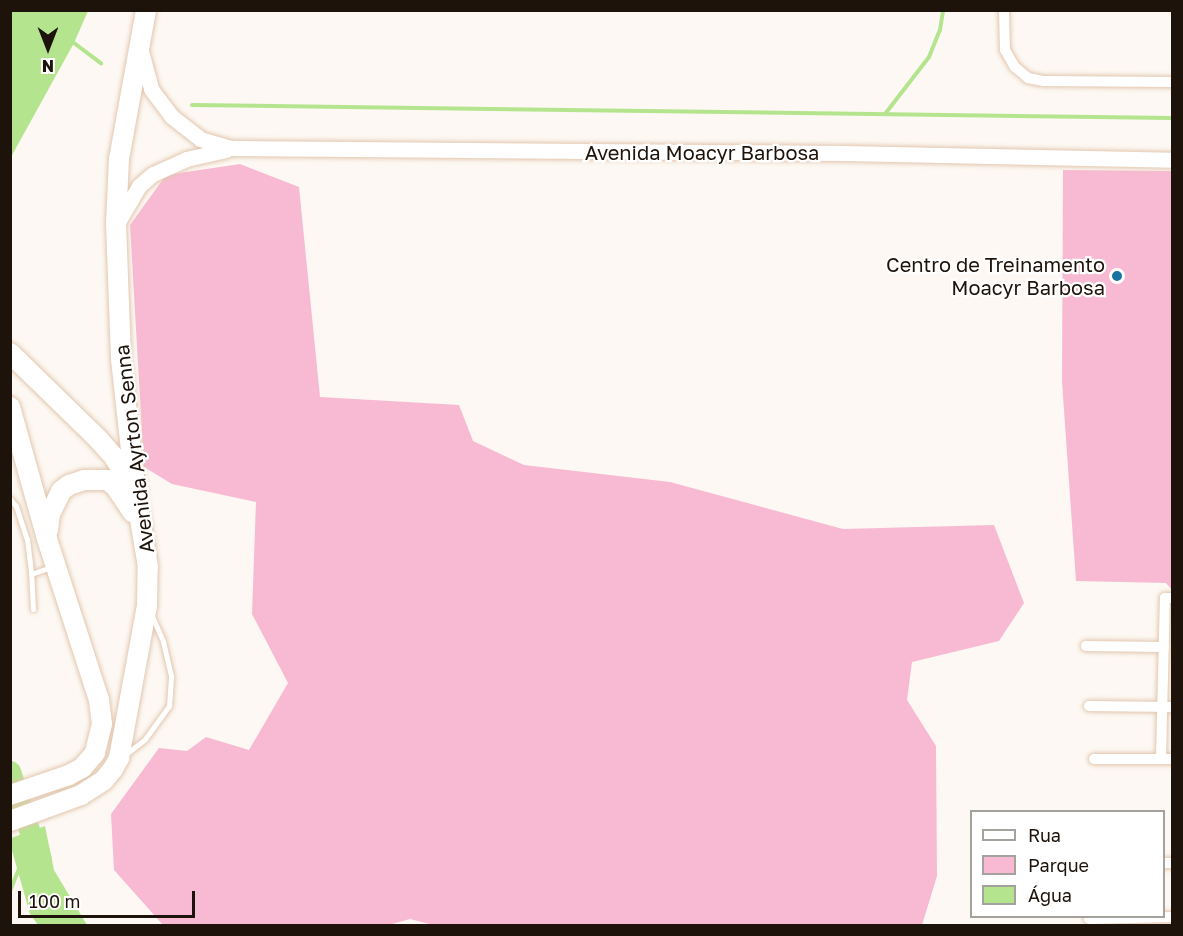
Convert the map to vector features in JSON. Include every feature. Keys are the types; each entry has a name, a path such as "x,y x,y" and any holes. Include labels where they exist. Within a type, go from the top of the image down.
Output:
{"highway":[{"name":"Avenida Ayrton Senna","path":"10,821 81,795 104,780 119,758 147,606 148,567 136,495 121,359 116,224 119,159 147,10"},
{"path":"10,353 98,439 114,458 136,495"},
{"path":"10,407 47,539 99,700 102,724 95,753 69,775 10,795"},
{"path":"47,539 50,514 61,491 69,485 84,480 107,480 115,486 142,530"}],"street":[{"path":"1004,10 1005,50 1008,58 1024,76 1044,81 1173,82"},
{"name":"Avenida Moacyr Barbosa","path":"141,49 152,89 171,116 200,139 232,148"},
{"name":"Avenida Moacyr Barbosa","path":"116,224 139,186 153,174 186,159 232,148 832,153 1173,160"},
{"path":"1094,759 1167,758 1165,598 1173,598"},
{"path":"1086,646 1164,647"},
{"path":"1089,706 1167,707"},
{"path":"1089,920 1173,918"}],"lane":[{"path":"10,498 27,539 33,609"},
{"path":"31,573 56,565"},
{"path":"119,758 136,749 169,706 171,690 168,660 163,641 147,606"}],"green space":[{"path":"240,164 299,187 320,397 459,405 473,441 524,465 670,482 843,529 994,525 1024,603 999,641 912,662 907,700 936,746 937,876 922,925 437,926 410,919 385,926 163,925 114,870 111,814 159,748 187,751 206,737 249,750 288,683 252,614 256,502 172,484 144,467 130,225 166,175"},
{"name":"Centro de Treinamento Moacyr Barbosa","path":"1063,170 1172,171 1172,590 1166,583 1076,581 1062,382"}],"water":[{"path":"11,10 88,11 74,43 11,157"},
{"path":"45,826 54,870 87,925 38,925 30,914 11,847 11,838"}],"waterway":[{"path":"885,114 929,57 940,30 943,10"},
{"path":"70,40 101,63"},
{"path":"192,105 1172,118"},
{"path":"10,771 32,839 41,858"},
{"path":"10,891 19,869"}],"place":[{"name":"Centro de Treinamento Moacyr Barbosa","path":"1117,276"}]}
